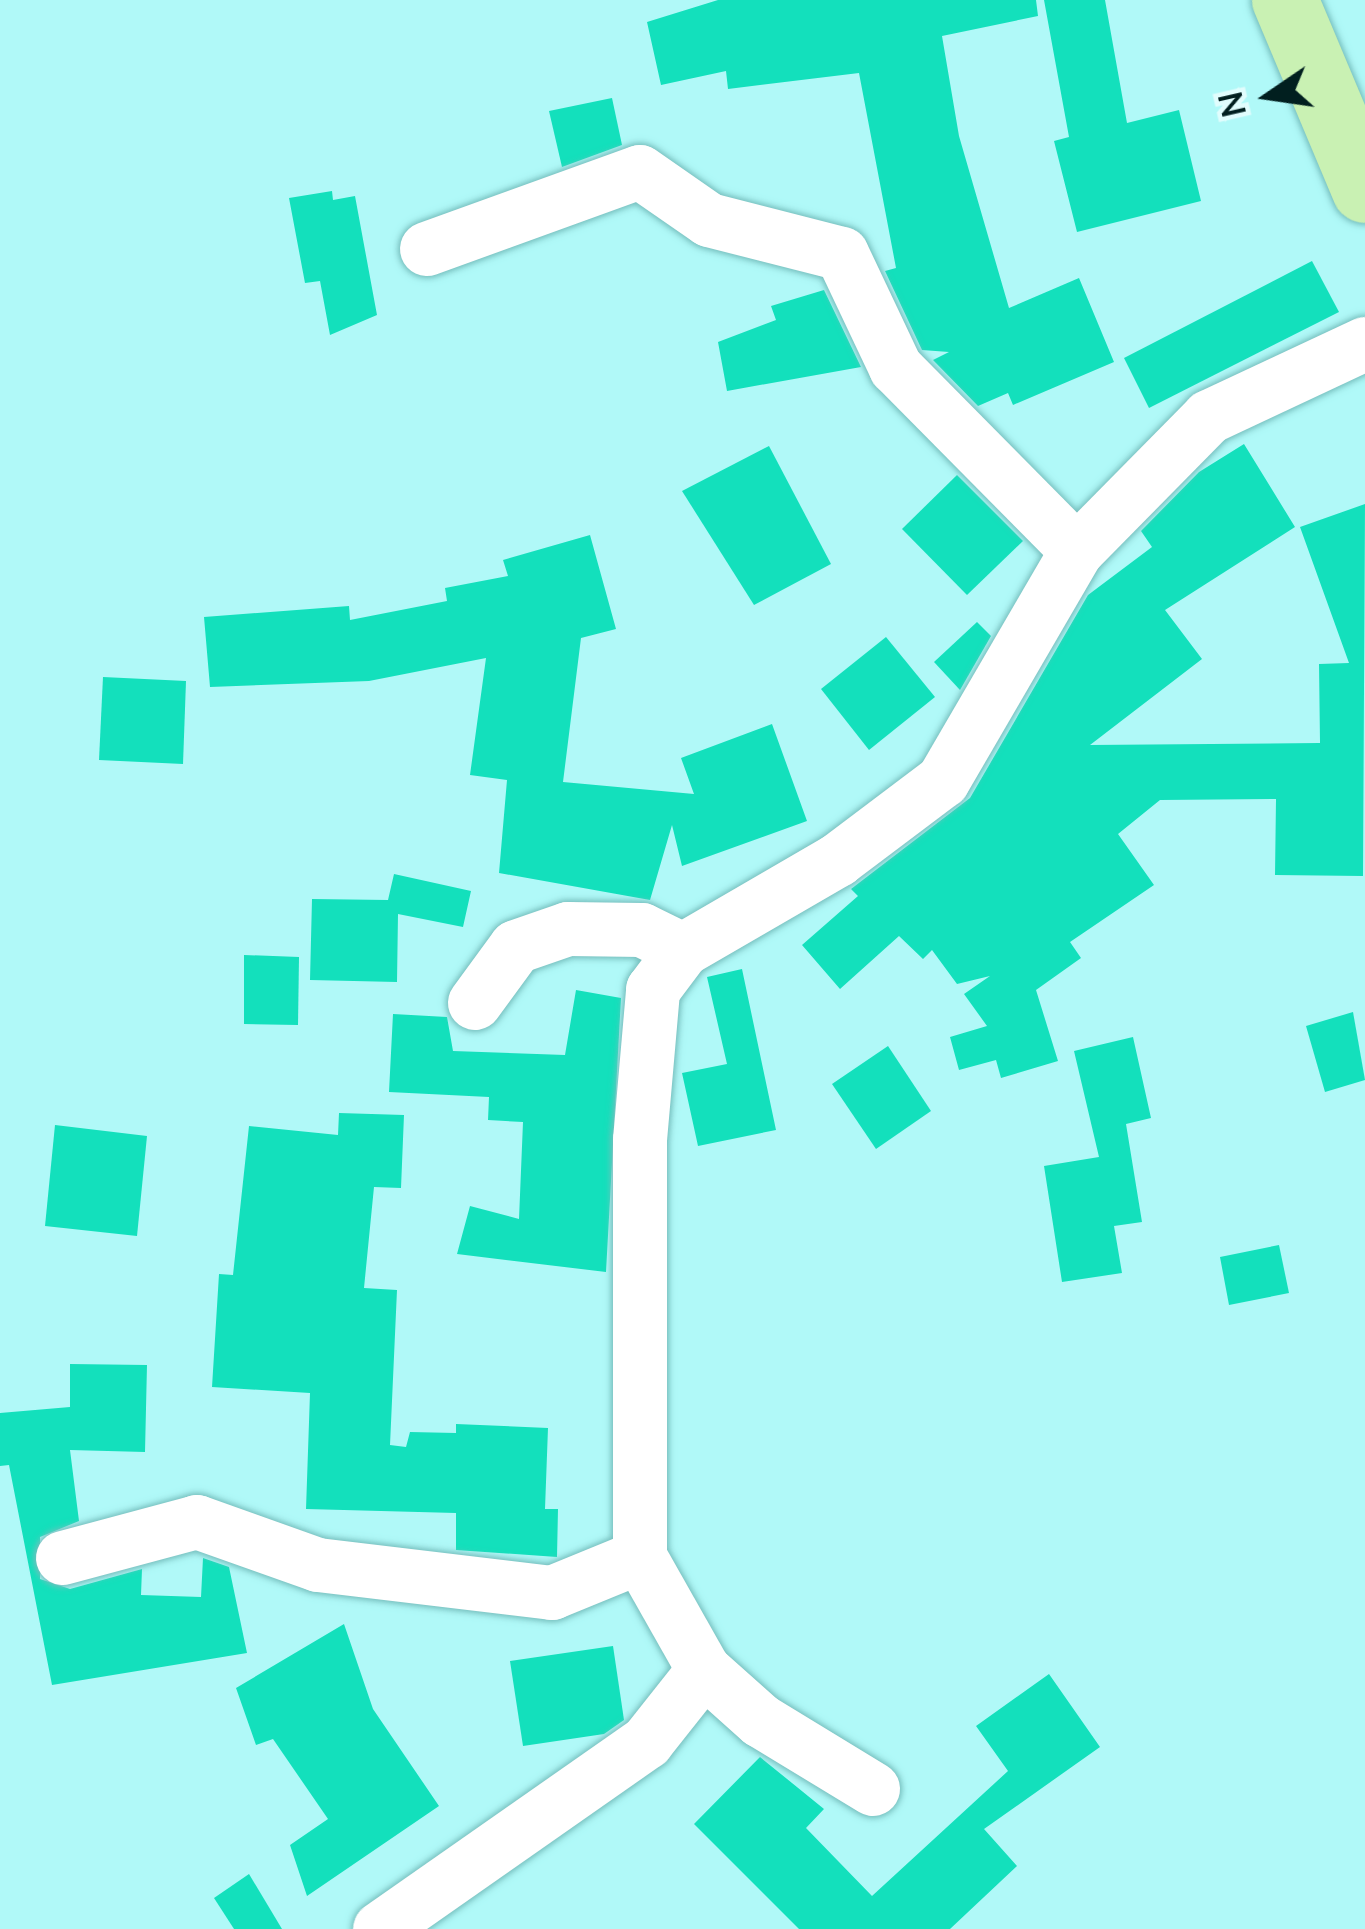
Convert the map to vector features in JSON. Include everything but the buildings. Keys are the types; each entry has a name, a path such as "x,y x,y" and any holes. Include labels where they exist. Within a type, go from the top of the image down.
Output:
{"main road":[{"path":"1285,0 1362,176"}],"street":[{"path":"427,249 640,172 709,220 842,254 896,368 1077,551"},
{"path":"873,1789 761,1721 704,1670 640,1558 632,1481 645,1045 653,990 683,950 838,860 943,781 1077,551 1209,417 1365,344"},
{"path":"475,1003 516,947 568,929 642,930 683,950"},
{"path":"63,1558 196,1522 318,1565 552,1593 640,1558"},
{"path":"380,1929 646,1742 704,1670"}]}
